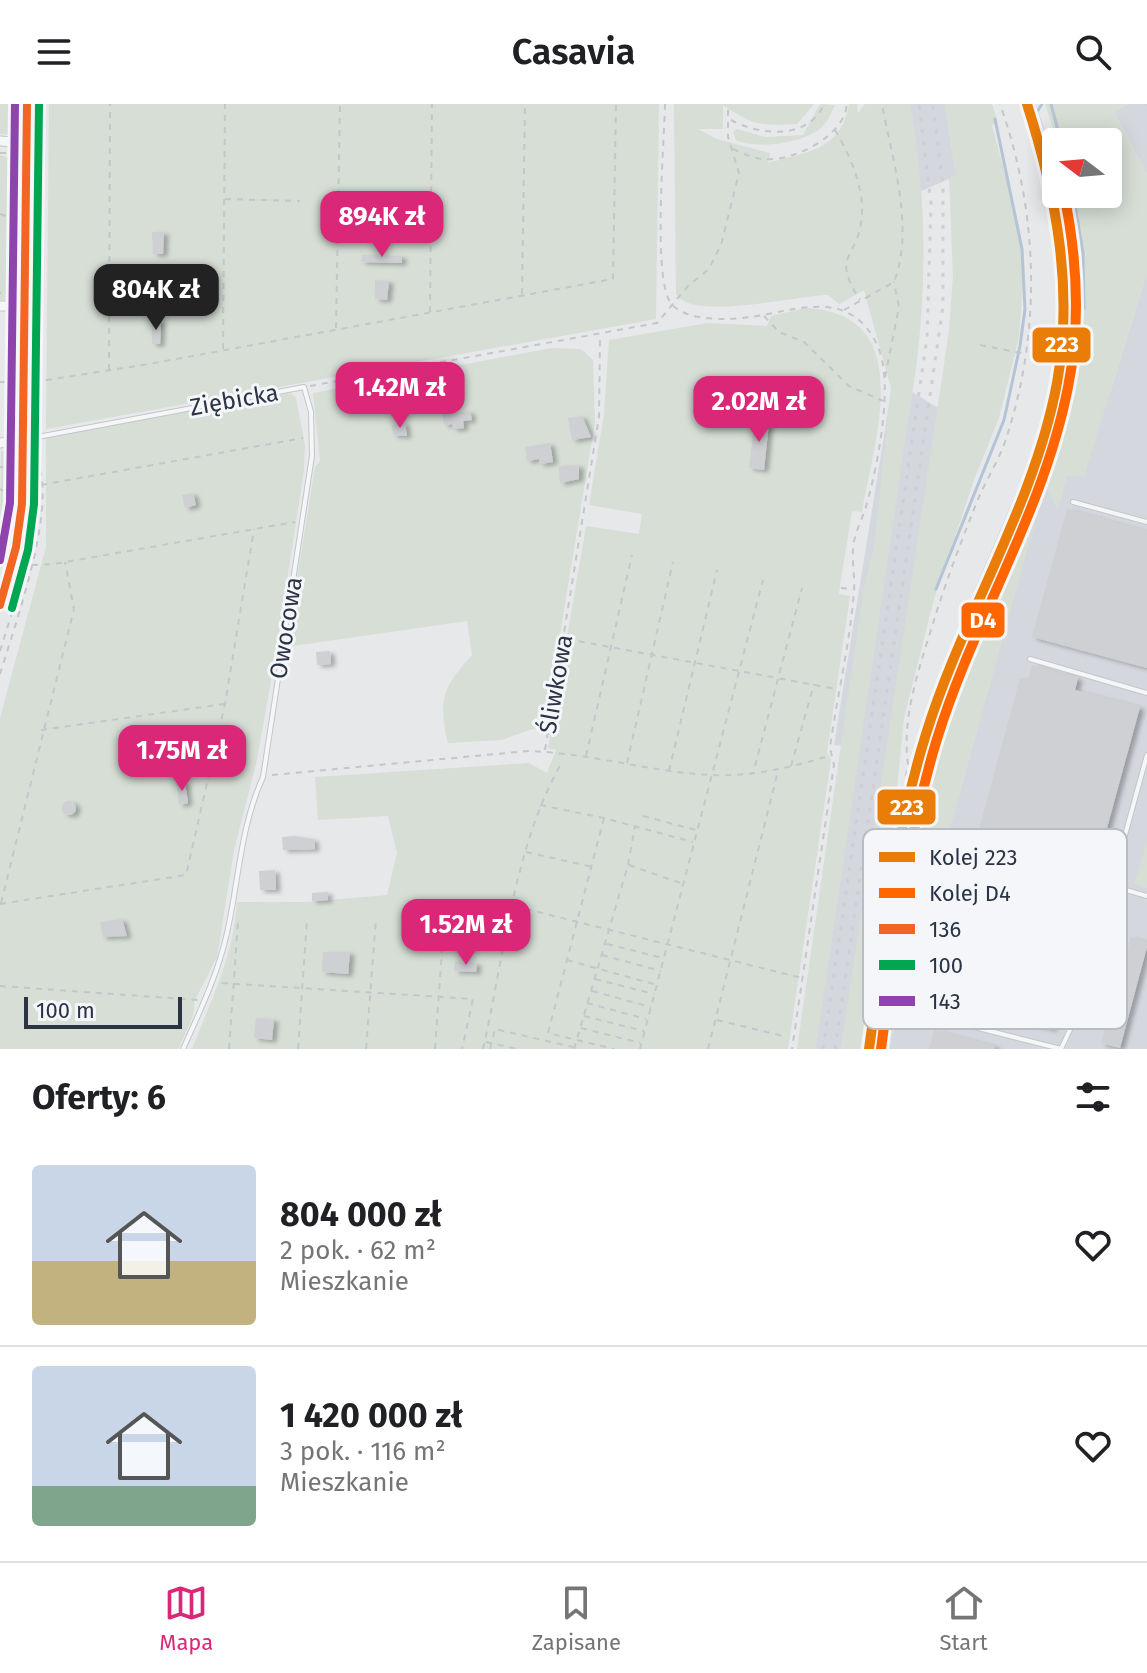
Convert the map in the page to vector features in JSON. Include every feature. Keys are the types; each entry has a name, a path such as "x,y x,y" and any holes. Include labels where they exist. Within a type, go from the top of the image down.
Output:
{"street":[{"path":"0,605 20,526 31,382 26,306 27,104"},
{"path":"0,141 26,143"},
{"path":"0,306 26,306"},
{"name":"Ziębicka","path":"0,443 25,440"}],"lane":[{"name":"Ziębicka","path":"25,440 304,387"},
{"name":"Owocowa","path":"183,1049 213,981 227,934 241,840 263,777 312,456 311,412 304,387"},
{"path":"1073,502 1147,522"},
{"path":"1030,659 1147,693"},
{"path":"1127,830 1147,755"},
{"path":"1127,890 1147,896"},
{"path":"982,1029 1061,1049 1070,1029"}],"path":[{"path":"42,104 31,382 109,371 613,279 616,104"},
{"path":"109,371 110,104"},
{"path":"223,350 225,104"},
{"path":"336,329 340,104"},
{"path":"430,313 432,104"},
{"path":"522,296 525,104"},
{"path":"665,104 663,258 667,292 672,305 694,317 763,315 809,305 843,311 872,335 881,353 885,378"},
{"path":"672,305 709,269 721,245 738,183 731,149 728,104"},
{"path":"730,119 743,127 795,131 820,114 824,104"},
{"path":"731,149 761,159 777,159 802,150 835,130 847,104"},
{"path":"792,1049 834,765 830,748 854,589 855,536 868,500 885,378 899,307 894,282 901,250 901,207 882,104"},
{"path":"898,829 908,764 905,746 918,672 968,525 1004,445 1032,312 1030,230 1020,173 1000,104"},
{"path":"835,130 855,173 860,193 860,227 844,268 845,276 860,301"},
{"path":"0,153 11,153"},
{"path":"224,199 300,201"},
{"path":"0,214 11,218"},
{"path":"843,311 894,282"},
{"name":"Ziębicka","path":"304,387 599,336 657,323 672,305"},
{"path":"10,310 10,435"},
{"path":"763,315 779,332 804,342 849,386 884,401"},
{"name":"Śliwkowa","path":"263,777 544,751 599,417 599,336"},
{"path":"980,345 1021,353"},
{"path":"0,382 10,382"},
{"path":"41,485 302,438"},
{"path":"0,558 12,461"},
{"path":"0,651 29,547 37,462"},
{"path":"0,467 11,467"},
{"path":"0,674 32,565 41,485 39,467"},
{"path":"0,489 10,494"},
{"path":"32,565 65,562 297,521"},
{"path":"65,562 74,609 41,730 0,904 186,875 225,704 254,529"},
{"path":"586,757 632,555"},
{"path":"627,764 673,562"},
{"path":"669,771 717,570"},
{"path":"640,1049 763,580"},
{"path":"755,766 802,588"},
{"path":"841,588 854,589"},
{"path":"567,639 836,689"},
{"path":"790,767 814,684"},
{"path":"41,730 225,704"},
{"path":"544,751 712,775 778,770 832,755"},
{"path":"483,1049 526,852 540,805 561,764"},
{"path":"708,1049 778,770"},
{"path":"540,805 694,842"},
{"path":"643,816 697,830"},
{"path":"604,818 594,867 548,1033 614,1049"},
{"path":"490,1049 495,1029 574,1048 628,865 635,826"},
{"path":"526,852 594,867"},
{"path":"628,865 683,884"},
{"path":"514,906 803,978"},
{"path":"435,1049 445,909"},
{"path":"366,1049 376,919"},
{"path":"298,1049 307,920"},
{"path":"229,1049 238,922"},
{"path":"605,943 664,958"},
{"path":"602,955 662,971"},
{"path":"567,960 658,985"},
{"path":"595,979 655,995"},
{"path":"220,983 473,999 462,1049"},
{"path":"0,986 195,999"},
{"path":"591,991 652,1007"},
{"path":"587,1003 648,1019"},
{"path":"583,1015 644,1031"},
{"path":"715,1020 787,1037"},
{"path":"580,1027 641,1044"},
{"path":"862,1049 865,1029"},
{"path":"484,1042 518,1049"}],"shaded area":[{"path":"0,104 10,104 10,135 0,134"},
{"path":"49,104 659,104 656,319 46,429"},
{"path":"674,104 814,104 797,124 785,125 750,120 723,105 723,129 698,129 717,139 770,153 768,163 807,152 829,141 845,120 849,104 857,104 858,113 865,104 910,104 915,136 923,232 917,361 816,1049 797,1049 863,592 874,546 891,388 864,290 839,304 828,295 724,307 686,302 676,294"},
{"path":"820,104 835,105 824,125 814,133 793,141 745,143 736,140 733,132 737,129 765,137 803,135"},
{"path":"898,104 945,104 956,176 914,194"},
{"path":"945,104 992,104 998,123 992,125 1019,227 1024,269 1019,337 999,418 974,480 934,599 904,718 892,829 874,829 949,331 953,276 949,178 956,176"},
{"path":"1020,104 1036,104 1044,128 1042,170"},
{"path":"1045,104 1128,104 1114,112 1147,174 1147,272 1084,477 1067,476 1058,510 1045,486 950,829 910,829 955,690 1003,578 1072,385 1082,324 1083,271 1072,208 1122,208 1122,128 1053,128"},
{"path":"1128,104 1147,104 1147,174 1114,112"},
{"path":"14,150 21,159 21,185 13,183"},
{"path":"0,155 10,158 7,300 0,300"},
{"path":"1051,208 1066,208 1077,307 1067,383 1041,473 910,829 898,829 916,745 970,600 1028,465 1048,398 1059,318 1058,242"},
{"path":"21,222 20,297 12,302 13,229"},
{"path":"1147,272 1147,1049 889,1049 895,1029 1127,1029 1127,829 950,829 1045,484 1110,393"},
{"path":"805,308 841,315 864,332 876,355 881,384 879,417 862,512 852,511 840,585 839,594 850,596 827,752 831,760 788,1049 192,1049 226,960 237,902 306,902 387,895 397,853 388,816 318,820 315,777 529,763 547,773 556,750 548,748 586,526 639,534 642,514 589,505 604,414 609,340 708,323 767,326 771,316"},
{"path":"551,348 581,349 593,360 595,422 548,707 539,727 501,740 448,743 443,705 454,677 472,655 467,621 286,647 315,467 320,461 313,393"},
{"path":"893,380 938,408 936,434 875,829 863,829 863,907 841,1049 799,1049 844,746 834,745"},
{"path":"291,393 296,398 305,445 304,470 275,659 256,764 234,850 217,957 194,1002 189,1026 178,1049 0,1049 0,718 46,547 46,437"},
{"path":"1,451 7,452 10,462 0,551"},
{"path":"1147,842 1147,888 1134,884"},
{"path":"863,903 863,1029 860,1049 841,1049"},
{"path":"866,1029 881,1029 878,1049 863,1049"},
{"path":"881,1029 895,1029 889,1049 878,1049"}],"building":[{"path":"152,232 164,232 163,254 153,254"},
{"path":"362,255 402,256 402,263 361,262"},
{"path":"375,280 389,281 387,300 375,299"},
{"path":"152,320 161,320 160,344 152,344"},
{"path":"450,409 451,414 470,411 472,420 463,421 464,428 453,429 452,424 444,425 442,410"},
{"path":"582,416 591,437 572,440 568,418"},
{"path":"755,416 769,422 764,470 749,468"},
{"path":"405,423 407,436 393,435 392,425"},
{"path":"550,443 553,462 540,464 539,459 527,461 525,447"},
{"path":"579,465 579,479 560,483 559,466"},
{"path":"193,493 196,505 185,508 182,495"},
{"path":"1067,509 1147,531 1147,668 1032,637"},
{"path":"330,651 331,664 317,665 316,652"},
{"path":"1032,665 1078,678 1075,690 1140,707 1107,829 979,829 1020,678 1028,680"},
{"path":"185,782 188,803 179,805 177,783"},
{"path":"69,801 76,808 69,815 62,808"},
{"path":"282,837 314,839 315,849 283,850"},
{"path":"275,870 276,890 260,890 259,871"},
{"path":"328,892 328,900 312,901 312,893"},
{"path":"122,919 127,936 103,937 100,922"},
{"path":"1131,937 1147,942 1127,1022 1127,951"},
{"path":"323,952 350,952 348,974 322,972"},
{"path":"455,962 477,963 476,972 454,971"},
{"path":"256,1018 274,1019 272,1040 254,1038"},
{"path":"1105,1029 1125,1029 1120,1048 1101,1043"},
{"path":"934,1030 995,1046 994,1049 929,1049"}],"waterway":[{"path":"1037,112 1042,104"},
{"path":"1051,104 1057,128"},
{"path":"936,589 1004,420 1025,309 1022,249 995,119"},
{"path":"1075,208 1083,253 1084,308"}],"railway":[{"path":"823,1049 927,338 931,204 919,104"},
{"path":"867,829 943,306 943,185 933,104"},
{"path":"835,1049 863,856"}],"rail line":[{"name":"223","path":"903,829 915,773 941,690 1032,473 1057,383 1064,312 1063,277 1054,207 1027,104"},
{"name":"D4","path":"914,829 926,777 952,695 1026,521 1057,433 1075,339 1076,290 1066,208"},
{"name":"223","path":"869,1049 872,1029"},
{"name":"D4","path":"881,1049 884,1029"}],"transit line":[{"name":"143","path":"0,560 10,503 15,104"},
{"name":"136","path":"0,605 16,547 22,504 27,104"},
{"name":"100","path":"12,608 28,550 34,504 39,104"}]}
